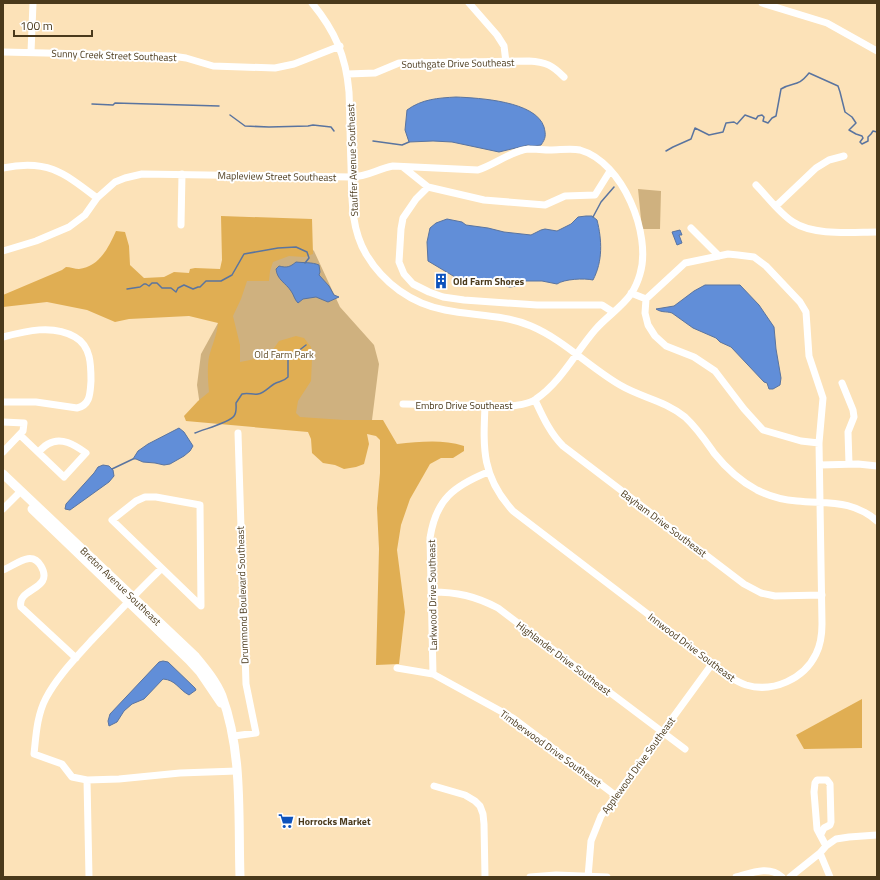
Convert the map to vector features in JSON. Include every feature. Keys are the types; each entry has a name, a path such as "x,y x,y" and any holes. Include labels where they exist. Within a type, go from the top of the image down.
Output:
{"main road":[{"name":"Breton Avenue Southeast","path":"3,474 19,493 130,600 196,668 225,708 234,736 237,771 240,877"},
{"name":"Breton Avenue Southeast","path":"3,482 19,493"}],"street":[{"path":"31,52 33,3"},
{"name":"Stauffer Avenue Southeast","path":"312,3 331,28 340,46 348,74 350,92 353,215 359,239 366,255 379,272 393,286 403,294 424,305 445,310 493,316 532,326 553,337 622,386 665,404 681,414 694,427 727,468 748,484 767,494 784,499 847,504 862,510 877,521"},
{"path":"468,3 497,35 504,46 506,62"},
{"path":"762,3 827,23 877,51"},
{"name":"Sunny Creek Street Southeast","path":"3,52 172,56 186,58 213,66 275,68 294,64 340,46"},
{"name":"Southgate Drive Southeast","path":"348,74 375,73 399,63 528,61 546,63 555,68 564,77"},
{"name":"Mapleview Street Southeast","path":"3,251 36,241 69,227 85,215 97,198 115,182 142,174 362,177 381,168 393,166 478,170 528,149 567,149 580,150 596,158 610,171 629,197 636,214 643,248 642,268 631,294"},
{"path":"776,206 816,168 829,160 844,156"},
{"path":"3,168 28,165 52,169 63,174 97,198"},
{"path":"403,167 428,187 484,200 545,205 565,196 595,195 610,171"},
{"path":"181,226 182,174"},
{"path":"756,185 792,221 811,230 877,232"},
{"path":"428,187 416,199 403,218 401,229 399,262 404,274 413,284 444,297 464,300 536,305 602,305 613,312"},
{"path":"692,228 719,256"},
{"name":"Innwood Drive Southeast","path":"485,406 484,443 488,472 501,498 513,511 730,677 746,685 756,687 780,685 791,680 806,669 816,654 822,636 819,443 822,398 809,356 806,312 800,302 766,266 754,257 728,254 685,263 646,298"},
{"path":"631,294 646,298 645,313 648,325 655,336 666,346 694,357 715,372 744,409 763,430 801,441 819,443"},
{"name":"Embro Drive Southeast","path":"403,404 514,406 535,400 555,382 594,330 631,294"},
{"path":"3,337 38,329 63,332 76,337 79,340 86,349 91,362 90,396 87,403 82,407 77,408 36,402 3,402"},
{"path":"842,383 853,410 854,417 848,432 849,464"},
{"name":"Bayham Drive Southeast","path":"535,400 548,428 563,446 744,584 761,593 775,596 822,595"},
{"path":"3,422 24,423 23,431 4,450"},
{"name":"Drummond Boulevard Southeast","path":"234,736 256,733 246,684 238,432"},
{"path":"20,435 64,477 86,452 76,445 56,441 48,444 38,452"},
{"path":"820,464 877,466"},
{"name":"Larkwood Drive Southeast","path":"433,674 430,538 434,519 446,497 454,489 468,480 488,472"},
{"path":"3,509 19,493"},
{"path":"145,497 200,505 201,606 161,569 112,520 136,501 145,497"},
{"path":"3,570 27,558 34,559 38,562 43,572 43,580 37,587 22,597 20,600 20,607 76,658"},
{"path":"161,569 76,658 45,699 38,721 34,754 62,764 72,777 87,780 237,771"},
{"name":"Highlander Drive Southeast","path":"432,592 465,594 483,600 498,608 662,733 686,749"},
{"name":"Applewood Drive Southeast","path":"588,877 589,856 592,841 601,816 712,664"},
{"name":"Timberwood Drive Southeast","path":"397,668 433,674 512,718 615,795"},
{"path":"821,834 824,828 830,825 831,822 830,784 827,780 821,779 817,780 815,783 814,792 817,829 826,846"},
{"path":"87,780 89,877"},
{"path":"434,786 465,796 475,801 480,806 484,814 485,877"},
{"path":"790,877 801,874 826,846 836,839 877,835"},
{"path":"820,854 830,877"},
{"path":"736,877 753,872 770,870 782,877"},
{"path":"530,877 556,875 607,877"}],"green space":[{"path":"638,189 661,191 660,229 642,229"},
{"path":"221,216 312,219 313,254 304,257 289,256 273,262 269,281 247,281 233,316 240,345 240,362 270,354 279,341 296,336 304,338 311,347 311,381 298,401 296,413 300,417 344,420 383,420 397,444 447,442 464,446 464,451 453,458 441,458 430,464 410,499 401,525 397,550 405,612 399,664 376,665 379,549 377,508 380,473 380,440 376,436 367,434 369,444 364,464 344,469 335,465 323,463 312,453 311,439 308,432 186,421 184,416 209,392 208,361 217,332 218,323 189,316 129,319 115,322 87,310 47,302 3,307 3,295 66,267 79,269 98,260 106,250 116,231 125,232 129,246 130,265 144,278 164,277 174,272 189,273 190,269 195,268 220,269 222,260"},
{"name":"Old Farm Park","path":"247,234 298,235 314,251 340,307 374,345 379,364 372,420 302,427 202,420 197,385 201,354 234,294"},
{"path":"862,699 862,748 804,749 796,735"}],"water":[{"path":"456,97 492,100 519,106 530,111 539,118 544,127 545,138 541,145 528,145 499,152 452,142 409,142 405,130 407,110 424,101"},
{"path":"592,216 597,220 601,243 599,265 593,280 574,279 557,284 542,281 524,281 517,286 510,287 494,284 465,283 428,261 427,242 430,228 436,223 447,219 462,222 466,225 531,235 545,229 557,231 571,224 578,217"},
{"path":"680,230 682,235 679,235 682,243 677,245 672,232"},
{"path":"296,262 319,265 319,275 329,286 334,295 339,297 328,302 316,297 303,299 298,303 292,292 278,276 276,269 279,266 288,267"},
{"path":"705,285 740,285 759,305 774,327 781,378 780,385 773,389 769,389 767,383 764,382 731,347 720,342 716,338 693,328 672,313 656,309 674,306 694,291"},
{"path":"179,428 184,432 193,446 184,456 170,464 164,465 133,459 138,451 148,444"},
{"path":"103,465 109,466 113,470 114,476 109,482 70,510 65,509 66,504 98,467"},
{"path":"159,662 168,662 196,690 189,695 171,681 163,679 144,699 132,704 124,711 117,722 109,726 108,721 110,714"}],"waterway":[{"path":"666,151 691,139 695,128 709,135 723,132 726,123 734,122 737,124 745,115 756,119 758,116 762,115 764,117 763,121 768,123 776,116 781,89 799,83 809,73 838,86 845,112 852,117 856,123 849,130 862,136 863,138 860,142 862,144 868,141 868,137 873,131 877,132"},
{"path":"92,104 113,105 115,103 219,106"},
{"path":"230,115 245,126 269,127 313,125 331,127 334,131"},
{"path":"373,141 402,145 409,142"},
{"path":"593,217 601,202 614,187"},
{"path":"127,289 140,287 144,284 149,286 152,283 157,283 162,288 171,288 176,292 178,288 184,285 193,289 200,287 206,281 221,281 232,275 244,254 278,248 296,247 307,252 309,258 305,263"},
{"path":"195,433 231,419 236,413 236,403 242,394 260,393 274,384 286,379 288,377 288,359 306,345"},
{"path":"112,469 133,459"}],"place":[{"name":"Old Farm Shores","path":"441,281"},
{"name":"Horrocks Market","path":"286,821"}]}
